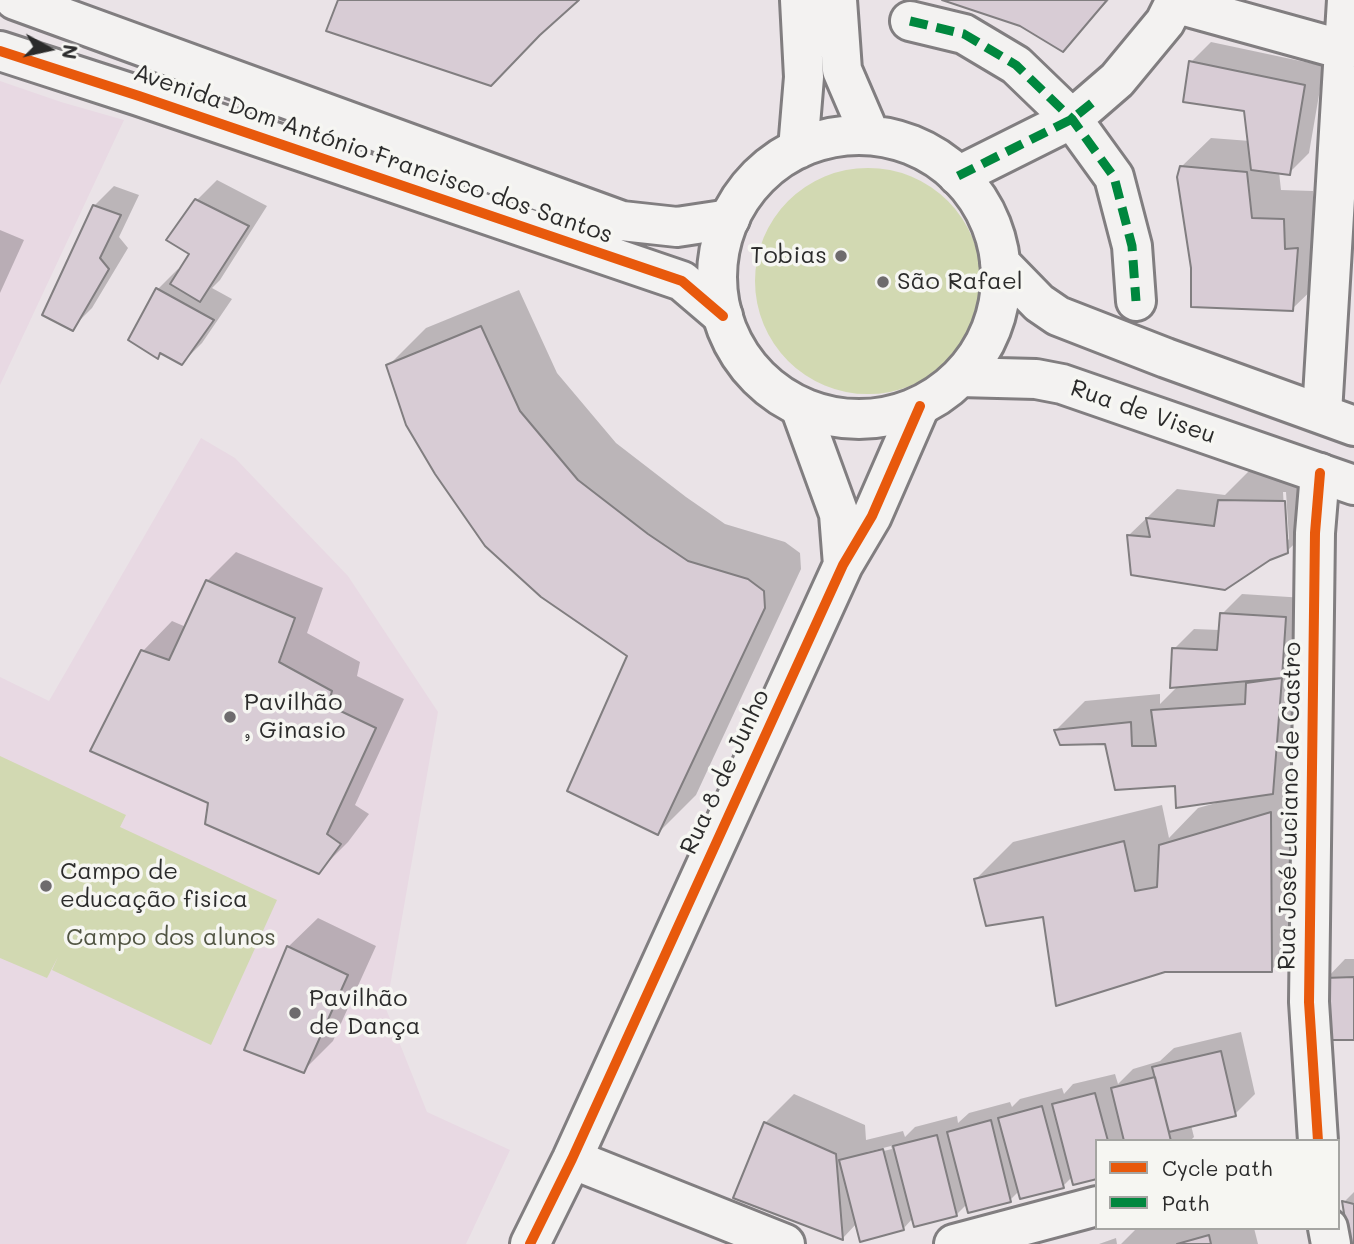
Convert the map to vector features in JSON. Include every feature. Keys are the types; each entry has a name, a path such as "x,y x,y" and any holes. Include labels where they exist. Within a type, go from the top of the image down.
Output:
{"street":[{"path":"798,149 804,77 800,0"},
{"path":"837,0 842,70 870,135"},
{"path":"1000,263 1039,303 1058,316 1338,420 1347,0"},
{"name":"Avenida Dom António Francisco dos Santos","path":"23,1 622,221 677,227 730,219"},
{"path":"958,176 1072,119 1117,80 1166,22 1175,1 1344,50"},
{"path":"910,21 964,34 1016,65 1072,119 1114,177 1132,246 1136,301"},
{"name":"Avenida Dom António Francisco dos Santos","path":"0,51 682,281 723,316"},
{"path":"845,135 870,135 894,139 939,159 974,194 987,215 995,239 1001,288 997,313 989,336 960,377 942,393 920,406 897,414 860,419 824,415 800,407 779,395 744,360 731,339 723,316 717,267 721,242 730,219 742,197 758,177 798,149 821,140 845,135"},
{"name":"Rua de Viseu","path":"960,377 1036,379 1062,384 1337,479"},
{"name":"Rua 8 de Junho","path":"530,1244 572,1159 844,565 872,516 920,406"},
{"path":"800,407 839,514 844,565"},
{"name":"Rua José Luciano de Castro","path":"1318,1139 1309,988 1315,547 1337,479"},
{"path":"572,1159 785,1244"},
{"path":"954,1244 1095,1207"}],"shaded area":[{"path":"0,81 124,120 0,385"},
{"path":"201,438 235,458 348,576 438,712 386,1009 427,1112 510,1150 466,1244 0,1244 0,677 49,701"}],"green space":[{"path":"857,168 879,168 921,181 940,193 956,209 973,238 981,281 973,324 956,353 940,369 911,386 879,394 857,394 815,381 796,369 780,353 763,324 755,292 755,270 768,228 780,209 796,193 825,176"},
{"name":"Campo dos alunos","path":"0,756 126,815 120,827 277,900 211,1045 52,970 58,957 47,978 0,958"}],"building":[{"path":"338,0 579,0 540,35 491,86 326,31"},
{"path":"942,0 1107,0 1063,52 1020,26"},
{"path":"1189,61 1305,85 1290,175 1251,170 1244,111 1183,102"},
{"path":"1180,166 1247,172 1252,218 1284,219 1285,249 1298,248 1293,311 1191,307 1191,268 1177,177"},
{"path":"195,199 249,226 200,302 170,284 189,254 166,240"},
{"path":"93,205 121,215 100,258 109,269 73,331 42,315"},
{"path":"156,288 214,320 182,365 160,353 158,359 128,340"},
{"path":"481,326 520,411 578,480 688,561 748,579 764,591 765,608 658,835 567,791 627,656 541,597 485,546 435,474 406,425 386,365"},
{"path":"1218,500 1285,501 1288,553 1270,560 1225,590 1131,575 1127,535 1150,537 1146,518 1214,526"},
{"name":"Pavilhão , Ginasio","path":"206,580 295,618 279,662 332,691 328,705 376,728 327,834 341,844 319,874 205,824 208,803 90,751 141,650 169,660"},
{"path":"1220,613 1286,617 1282,678 1170,688 1172,648 1217,650"},
{"path":"1282,678 1273,794 1176,808 1175,786 1115,790 1105,744 1060,745 1054,730 1131,722 1132,746 1156,746 1151,710 1245,704 1246,683"},
{"path":"1271,812 1272,972 1165,972 1056,1006 1043,917 986,926 974,879 1124,841 1135,891 1157,887 1159,845"},
{"name":"Pavilhão de Dança","path":"287,946 348,975 304,1073 244,1050"},
{"path":"1354,977 1354,1040 1329,1040 1324,978"},
{"path":"1221,1051 1236,1116 1169,1132 1152,1067"},
{"path":"1155,1077 1170,1139 1124,1139 1111,1088"},
{"path":"1095,1093 1107,1139 1095,1139 1095,1180 1073,1185 1052,1104"},
{"path":"1042,1106 1064,1188 1020,1199 998,1118"},
{"path":"991,1120 1011,1202 968,1213 947,1132"},
{"path":"764,1122 836,1154 843,1240 733,1198"},
{"path":"937,1135 957,1216 914,1227 893,1146"},
{"path":"883,1149 904,1230 860,1242 839,1160"},
{"path":"1342,1201 1354,1204 1354,1244 1349,1244"},
{"path":"1209,1235 1211,1244 1177,1244"}],"marked path":[{"path":"910,21 964,34 1016,65 1072,119 1114,177 1132,246 1136,301"},
{"path":"958,176 1072,119 1093,102"}],"cycle path":[{"path":"0,51 682,281 723,316"},
{"path":"530,1244 572,1159 843,565 872,516 920,406"},
{"path":"1318,1139 1309,1002 1315,533 1320,473"}],"place":[{"name":"Tobias","path":"841,256"},
{"name":"São Rafael","path":"883,282"},
{"name":"Pavilhão , Ginasio","path":"230,717"},
{"name":"Campo de educação fisica","path":"46,886"},
{"name":"Pavilhão de Dança","path":"295,1013"}]}
